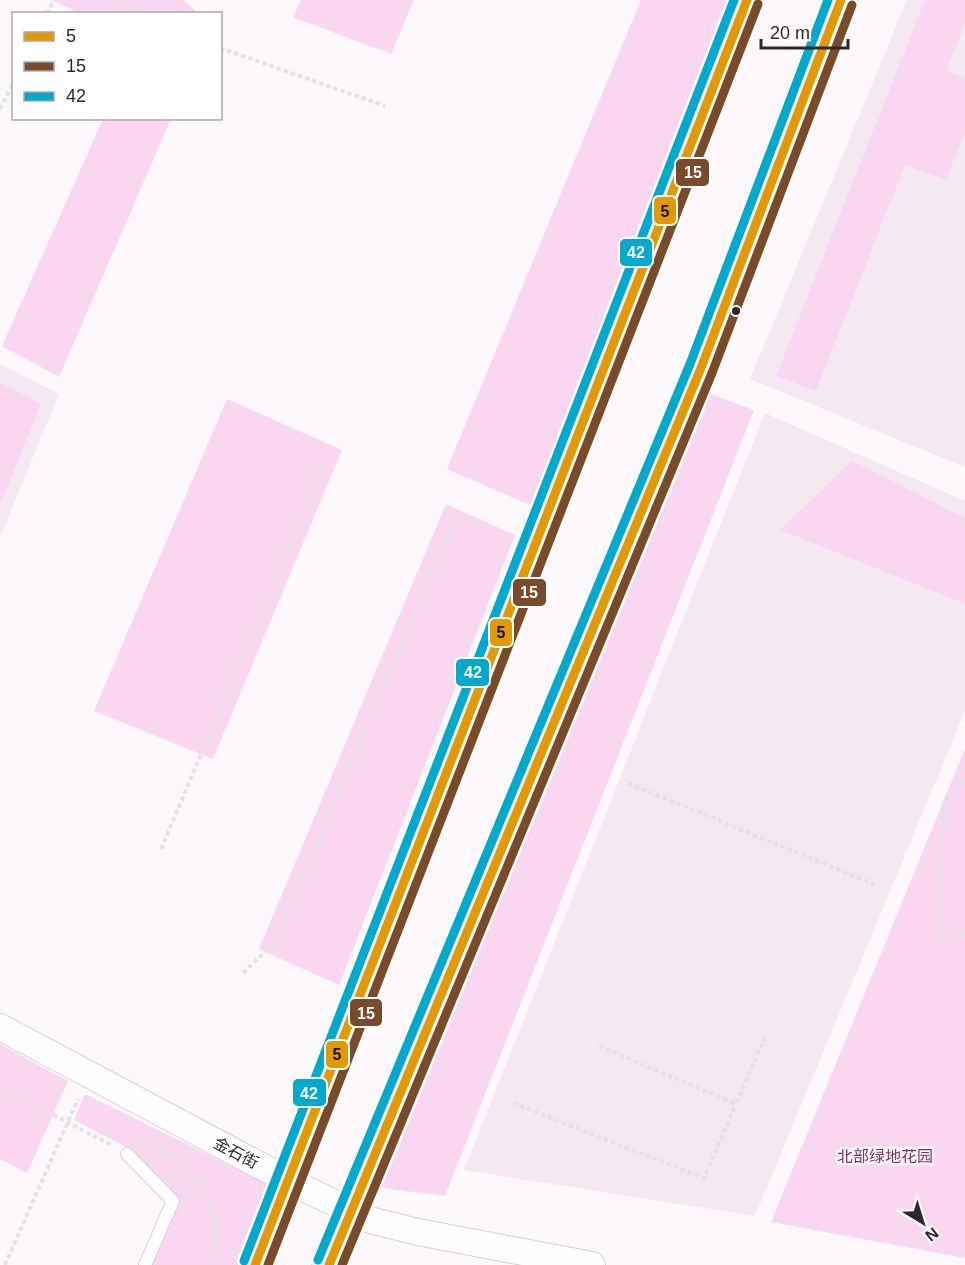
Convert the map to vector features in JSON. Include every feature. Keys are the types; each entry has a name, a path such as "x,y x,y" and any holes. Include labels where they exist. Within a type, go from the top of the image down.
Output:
{"main road":[{"path":"255,1265 747,0"},
{"path":"329,1265 701,368 841,0"}],"street":[{"name":"金石街","path":"0,1027 351,1212 391,1227 592,1265"}],"lane":[{"path":"127,1154 173,1200 145,1265"}],"path":[{"path":"120,0 144,12"},
{"path":"222,49 385,106"},
{"path":"0,109 12,86"},
{"path":"161,849 324,463"},
{"path":"243,973 276,941 453,521"},
{"path":"965,780 944,800 938,942 965,932"},
{"path":"628,783 876,885"},
{"path":"513,1103 704,1178 766,1035"},
{"path":"599,1046 736,1104"},
{"path":"0,1087 127,1154"},
{"path":"5,1265 66,1122"}],"shaded area":[{"path":"907,0 965,0 965,467 750,379"},
{"path":"0,364 59,394 0,537"},
{"path":"765,413 965,501 965,711 755,1216 464,1170"}],"green space":[{"path":"51,0 183,0 197,12 77,12"},
{"path":"301,0 414,0 391,54 293,17"},
{"path":"641,0 731,0 532,506 447,469"},
{"path":"925,0 965,0 965,24 946,70 965,78 965,132 946,180 905,165 816,391 776,376"},
{"path":"103,120 171,120 59,377 2,346"},
{"path":"0,383 41,404 0,505"},
{"path":"704,392 754,410 445,1196 375,1187"},
{"path":"227,399 342,450 213,759 94,711"},
{"path":"852,461 965,518 965,604 780,530"},
{"path":"446,504 515,535 339,985 259,949"},
{"name":"北部绿地花园","path":"965,749 965,1258 771,1222 944,800"},
{"path":"0,1044 68,1081 27,1173 0,1159"},
{"path":"85,1094 274,1187 242,1265 151,1265 178,1199 130,1149 74,1120"}],"transit line":[{"name":"42","path":"244,1261 734,0"},
{"name":"5","path":"255,1265 747,0"},
{"name":"42","path":"318,1260 690,364 828,0"},
{"name":"5","path":"329,1265 701,368 841,0"},
{"name":"15","path":"268,1265 758,4"},
{"name":"15","path":"342,1265 712,373 852,5"}]}
